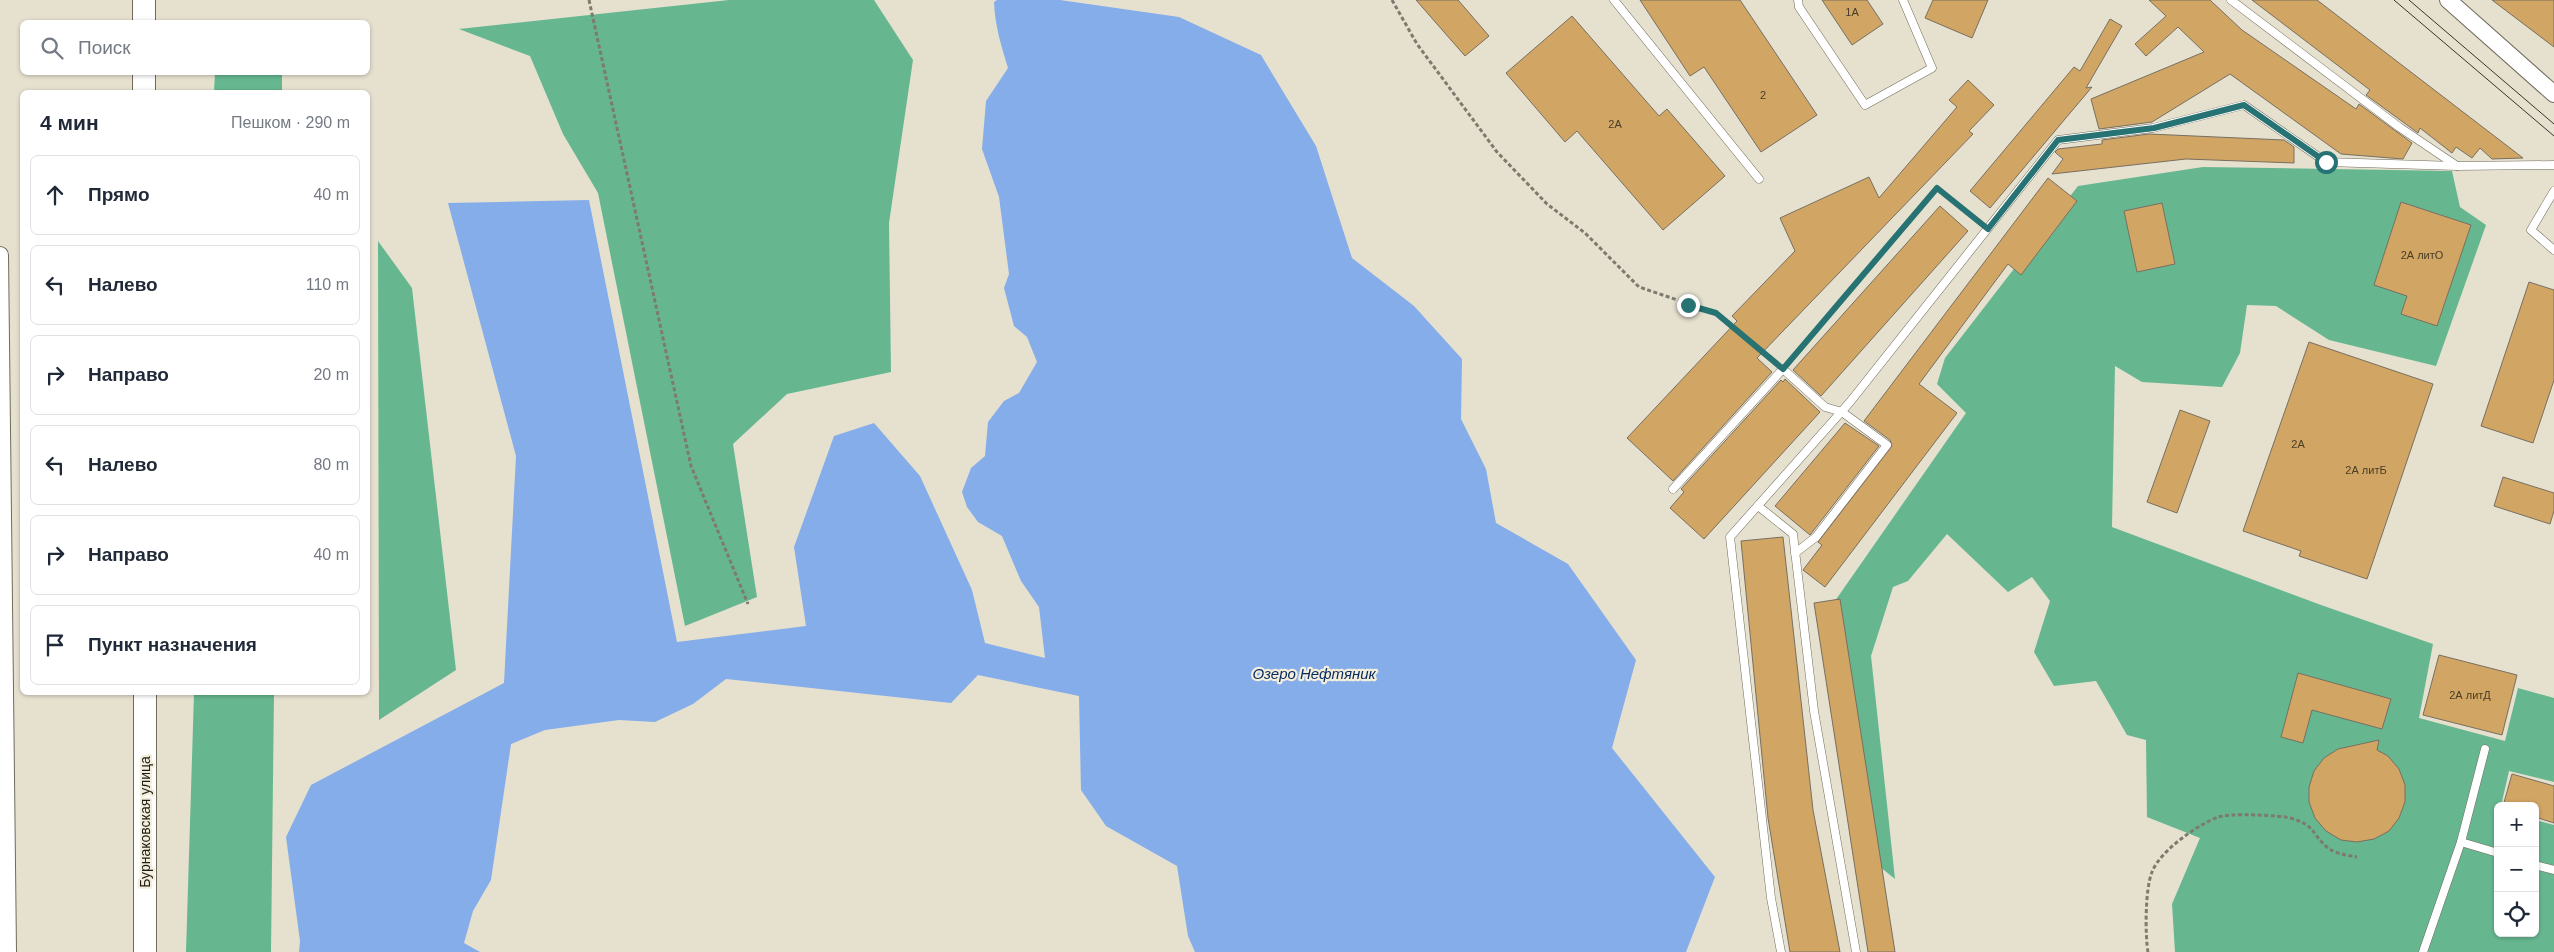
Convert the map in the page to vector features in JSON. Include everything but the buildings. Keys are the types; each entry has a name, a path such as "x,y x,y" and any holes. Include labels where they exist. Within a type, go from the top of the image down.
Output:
{"main road":[{"path":"144,0 144,20"},
{"path":"144,75 144,90"},
{"name":"Бурнаковская улица","path":"145,695 145,952"}],"street":[{"path":"2448,0 2554,94"},
{"path":"0,255 4,826 8,952"}],"lane":[{"path":"1614,0 1759,179"},
{"path":"1798,0 1799,8 1866,105 1932,68 1903,0"},
{"path":"2231,0 2400,127 2457,166"},
{"path":"1781,952 1770,889 1730,537 1842,412 2058,140 2154,128 2244,105 2326,162 2457,166 2554,165"},
{"path":"2554,192 2531,230 2554,250"},
{"path":"1673,488 1783,369 1825,406 1842,412 1887,445 1816,537 1795,553"},
{"path":"1758,506 1793,534 1814,711 1856,952"},
{"path":"2424,952 2461,842 2484,750"},
{"path":"2461,842 2494,852"},
{"path":"2539,865 2554,870"}],"path":[{"path":"590,0 691,466 748,604"},
{"path":"1392,0 1417,44 1497,152 1547,204 1585,233 1639,287 1716,313 1783,369 1937,188 1988,229"},
{"path":"2148,952 2144,931 2152,872 2178,840 2219,816 2288,817 2303,822 2314,830 2328,848 2341,854 2357,856"}],"green space":[{"path":"729,0 874,0 913,60 889,223 891,372 787,394 733,444 757,597 685,626 598,193 563,134 530,56 459,29"},
{"path":"215,75 282,75 282,90 214,90"},
{"path":"2203,167 2452,171 2460,207 2486,225 2436,366 2329,340 2276,306 2247,305 2240,353 2222,387 2142,382 2115,366 2112,527 2321,605 2433,644 2419,718 2505,741 2518,688 2554,698 2554,782 2509,771 2502,802 2494,802 2494,937 2539,937 2539,821 2554,825 2554,952 2175,952 2172,904 2200,838 2147,817 2146,740 2127,735 2096,681 2054,686 2034,652 2050,601 2032,577 2008,592 1947,534 1908,581 1893,587 1871,656 1895,879 1864,854 1828,611 1966,413 1937,384 1945,358 2078,186"},
{"path":"378,241 412,288 456,670 379,720"},
{"path":"194,695 274,695 271,952 186,952"}],"water":[{"name":"Озеро Нефтяник","path":"997,0 1060,0 1179,17 1261,55 1316,146 1352,258 1414,306 1462,359 1461,419 1486,469 1496,523 1568,564 1636,660 1612,748 1715,877 1686,952 1195,952 1188,936 1177,866 1106,826 1081,790 1079,696 978,675 951,703 726,679 693,704 655,722 619,720 545,730 511,744 491,880 473,911 464,943 480,952 299,952 300,941 286,837 311,785 504,683 516,456 448,203 589,200 677,642 806,626 794,547 834,436 874,423 920,476 972,590 985,643 1045,658 1039,607 1021,581 1002,536 978,522 967,507 962,492 971,468 985,456 988,422 1004,401 1019,393 1037,362 1027,337 1014,326 1004,288 1009,274 999,197 982,149 986,101 1008,68 996,19 994,2"}],"tram line":[{"path":"2394,0 2554,136"},
{"path":"2409,0 2554,124"}],"route":[{"path":"1688,305 1716,313 1783,369 1937,188 1988,229 2058,140 2154,128 2244,105 2326,162"}]}
